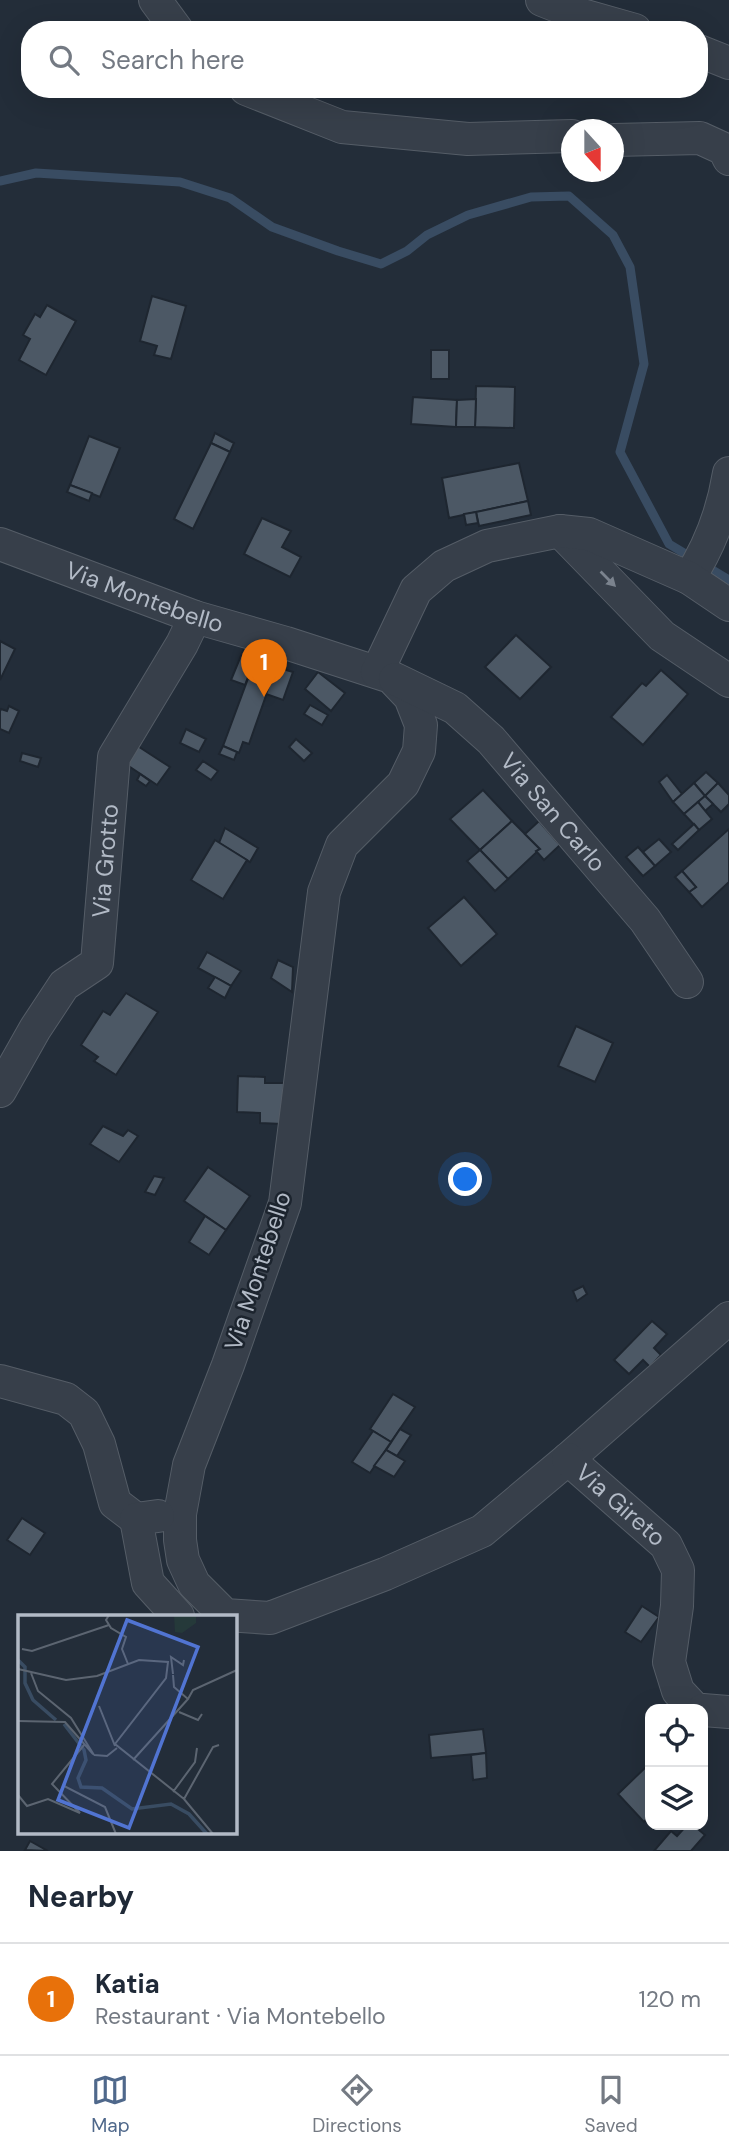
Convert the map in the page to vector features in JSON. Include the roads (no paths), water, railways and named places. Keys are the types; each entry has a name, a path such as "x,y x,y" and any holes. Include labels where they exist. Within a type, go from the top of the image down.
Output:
{"street":[{"path":"155,0 170,21"},
{"path":"542,0 603,21"},
{"path":"708,55 729,63"},
{"path":"269,98 342,127 468,139 561,136"},
{"path":"624,140 699,138 724,149 729,159"},
{"path":"697,564 717,523 729,473"},
{"path":"560,531 662,636 729,681"},
{"path":"384,675 416,590 444,566 487,547 560,531 589,534 697,564 729,605"},
{"name":"Via Montebello","path":"0,544 195,617 384,675 410,697 421,725 419,751 403,784 342,845 324,892 285,1203 189,1465 180,1514 183,1560 194,1584 225,1615"},
{"name":"Via Grotto","path":"0,1091 64,985 97,963 114,757 195,617"},
{"name":"Via San Carlo","path":"384,675 455,708 491,740 645,920 687,982"},
{"name":"Via Montebello","path":"236,1616 270,1618 385,1574 482,1531 568,1460 729,1318"},
{"path":"0,1381 66,1399 84,1413 99,1444 115,1503 136,1519 148,1583 177,1615"},
{"name":"Via Gireto","path":"568,1460 666,1545 678,1570 677,1606 669,1662 678,1691 690,1704"},
{"path":"136,1519 180,1514"},
{"path":"708,1710 729,1712"}],"waterway":[{"path":"0,181 36,173 180,182 230,198 272,227 381,264 407,251 427,235 468,215 531,197 569,196 613,235 630,267 644,364 620,452 669,544 729,580"}],"place":[{"name":"Katia","path":"264,697"}]}
